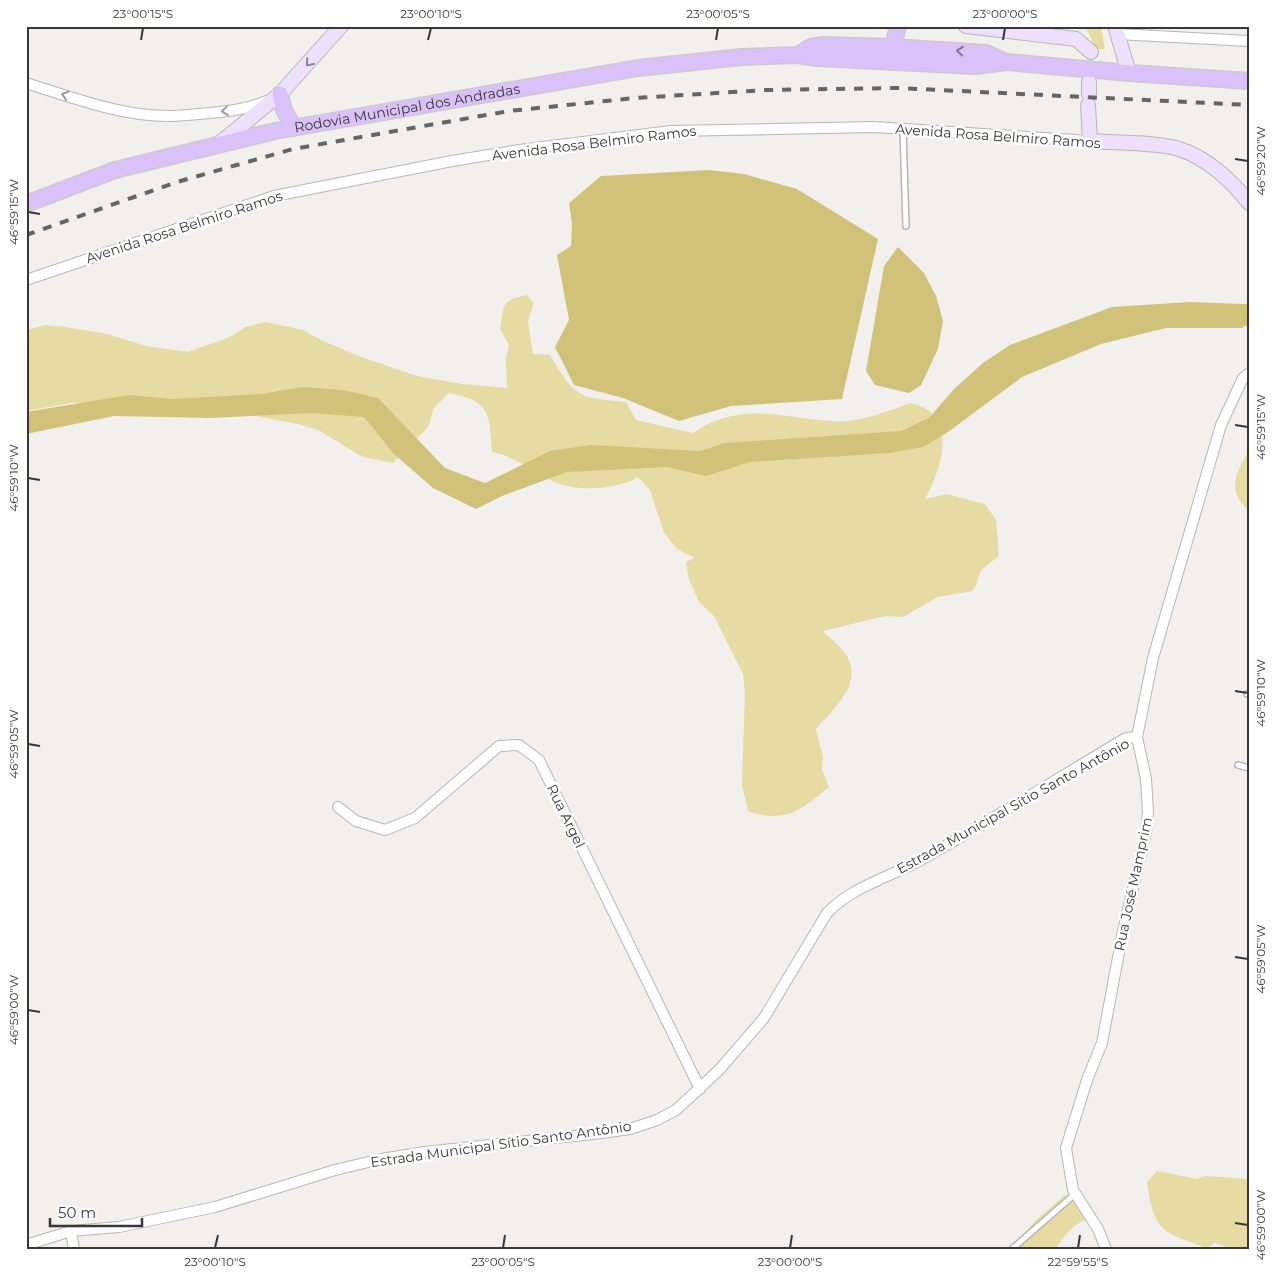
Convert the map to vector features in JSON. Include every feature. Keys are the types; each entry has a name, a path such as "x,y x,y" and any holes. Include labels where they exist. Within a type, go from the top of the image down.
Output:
{"main road":[{"path":"220,143 276,96 341,26"},
{"path":"816,58 829,54 885,54 893,47 898,26"},
{"path":"966,26 1076,39 1091,52"},
{"path":"1116,30 1129,73"},
{"name":"Rodovia Municipal dos Andradas","path":"798,55 812,47 823,45 893,47 986,53 1006,62"},
{"name":"Rodovia Municipal dos Andradas","path":"26,204 115,170 220,143 294,128 638,68 742,57 798,55 816,58 975,66 1006,62 1249,81"},
{"path":"1089,93 1090,142"},
{"path":"276,96 294,128"},
{"name":"Avenida Rosa Belmiro Ramos","path":"1090,142 1180,149 1211,166 1239,189 1249,203"}],"street":[{"path":"1116,30 1249,41"},
{"path":"26,83 85,102 144,114 167,116 230,111 253,107 276,96"},
{"name":"Avenida Rosa Belmiro Ramos","path":"26,280 274,196 452,161 671,131 874,127 1090,142"},
{"name":"Rua José Mamprim","path":"1106,1249 1098,1229 1076,1194 1068,1169 1066,1148 1087,1080 1102,1042 1122,936 1146,832 1148,812 1146,779 1137,737 1153,658 1221,425 1243,378 1249,373"},
{"name":"Estrada Municipal Sítio Santo Antônio","path":"26,1245 71,1232 119,1227 215,1207 335,1170 380,1159 630,1129 657,1120 676,1110 700,1089 764,1018 826,913 838,901 923,859 1126,738 1137,737"},
{"name":"Rua Argel","path":"338,806 356,821 385,830 415,818 499,746 519,745 538,760 700,1089"},
{"path":"71,1232 74,1249"}],"lane":[{"path":"903,130 906,226"},
{"path":"1238,765 1249,768"},
{"path":"1012,1249 1076,1194"}],"shaded area":[{"path":"1085,26 1101,26 1105,49 1096,49"},
{"path":"709,170 744,174 797,189 878,239 842,399 731,406 679,421 623,398 574,385 555,347 569,320 557,255 571,246 572,224 569,203 601,176"},
{"path":"898,247 924,273 936,296 943,321 938,349 921,385 909,393 875,385 866,371 884,266"},
{"path":"527,295 534,303 528,321 533,354 550,355 566,380 579,393 597,399 626,402 636,420 693,433 710,423 743,414 850,421 911,403 925,408 937,420 943,442 939,466 925,499 947,494 985,504 996,520 999,556 981,570 972,591 938,597 903,617 885,616 823,631 847,656 851,667 851,677 849,687 844,696 816,729 823,757 822,770 829,787 801,808 783,815 773,816 748,811 742,785 745,694 743,674 714,616 699,602 689,580 686,562 695,558 677,549 664,533 650,490 638,477 619,485 597,488 574,487 555,482 509,457 492,452 490,427 485,411 473,400 449,393 434,408 428,427 393,463 363,457 318,430 298,424 196,405 71,403 26,411 26,330 46,325 107,334 146,346 188,352 228,338 246,327 265,322 303,330 358,356 417,376 462,384 507,388 506,358 509,345 500,329 504,309 505,305 512,299"},
{"path":"1190,302 1242,304 1243,328 1166,328 1101,344 1022,377 948,432 923,447 889,453 750,462 706,476 667,467 567,472 502,496 476,509 433,488 394,454 364,417 312,413 211,418 114,416 26,434 26,412 129,395 172,399 262,394 301,387 343,390 378,398 445,468 485,483 550,451 590,445 700,451 725,443 901,431 929,418 954,389 983,363 1010,345 1112,307"},
{"path":"1249,450 1249,511 1237,496 1235,488 1237,473"},
{"path":"1157,1171 1197,1179 1205,1176 1249,1179 1249,1249 1233,1249 1215,1243 1207,1248 1180,1238 1163,1228 1157,1221 1153,1211 1147,1182"},
{"path":"1065,1195 1078,1204 1088,1219 1073,1227 1055,1249 1006,1249 1016,1244 1034,1222"}],"waterway":[{"path":"1213,317 1247,315"}],"railway":[{"path":"26,235 177,182 293,149 509,111 635,98 766,90 898,88 1249,105"}]}
